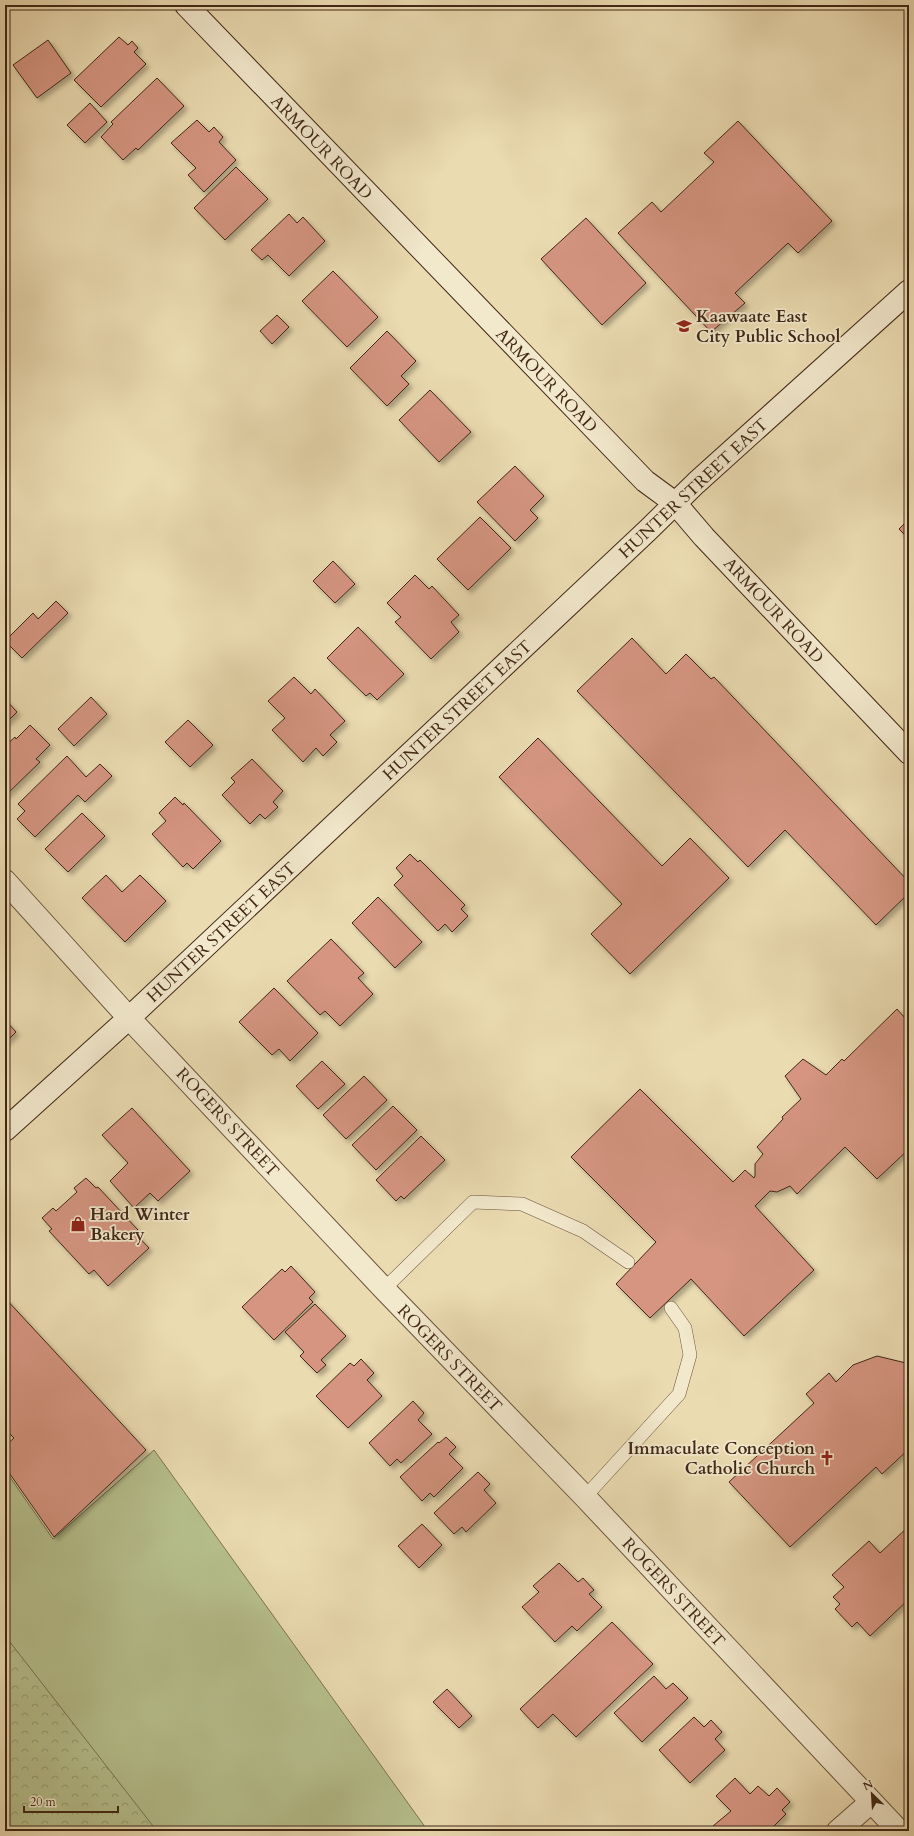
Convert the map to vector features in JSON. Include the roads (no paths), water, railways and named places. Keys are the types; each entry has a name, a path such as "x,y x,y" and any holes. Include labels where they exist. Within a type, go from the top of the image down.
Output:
{"main road":[{"name":"ARMOUR ROAD","path":"186,5 645,481 675,503 704,536 909,753"},
{"name":"HUNTER STREET EAST","path":"5,1130 130,1018 675,503 909,291"},
{"name":"ROGERS STREET","path":"5,881 130,1018 384,1289 585,1497 899,1831"},
{"path":"838,1831 871,1802"}],"lane":[{"path":"384,1289 473,1202 522,1204 583,1231 628,1262"},
{"path":"585,1497 679,1394 690,1355 685,1328 671,1308"}],"place":[{"name":"Kaawaate East City Public School","path":"684,326"},
{"name":"Hard Winter Bakery","path":"78,1224"},
{"name":"Immaculate Conception Catholic Church","path":"827,1458"}]}
